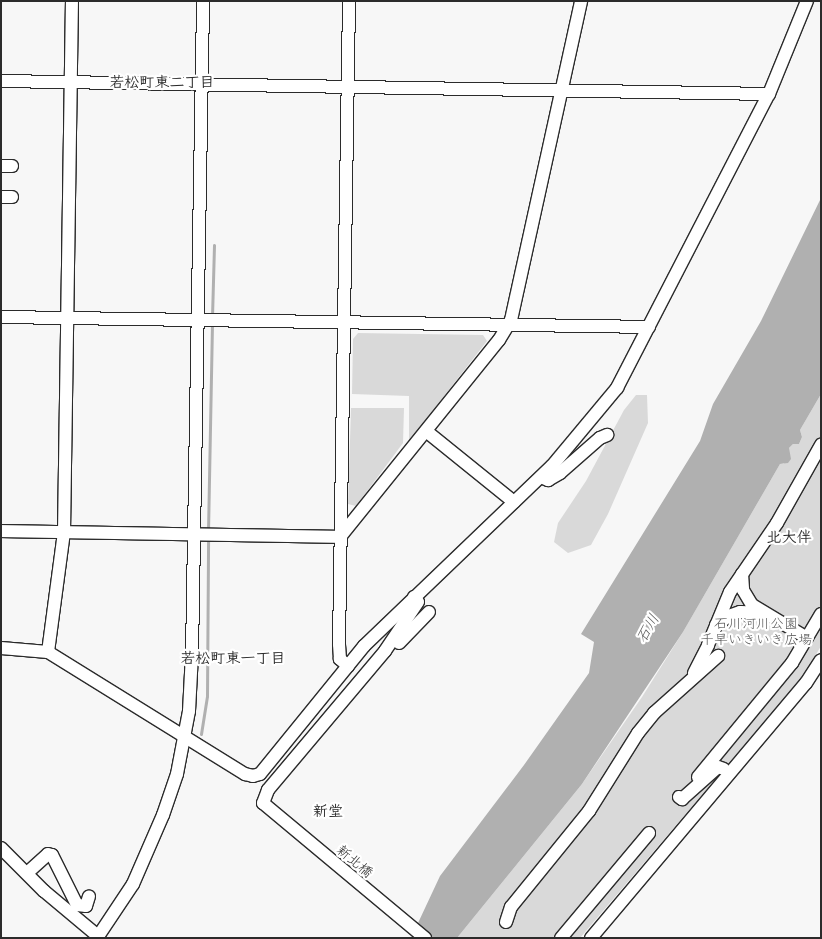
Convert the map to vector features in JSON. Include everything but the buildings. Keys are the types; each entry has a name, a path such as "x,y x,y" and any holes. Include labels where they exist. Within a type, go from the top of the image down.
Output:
{"street":[{"path":"48,652 64,532 72,1"},
{"path":"1,848 61,907 98,937 120,907 149,851 177,774 192,687 203,1"},
{"path":"348,666 340,659 339,644 349,1"},
{"path":"340,536 499,340 512,320 581,1"},
{"path":"1,648 48,652 245,774 256,776 364,646 541,477 617,388 769,94 806,1"},
{"path":"1,81 769,94"},
{"path":"1,317 649,327"},
{"path":"426,431 514,502"},
{"path":"541,477 548,480 560,473 600,438 607,435"},
{"path":"690,679 730,592 777,523 821,445"},
{"path":"1,531 340,536"},
{"path":"742,574 743,590 752,605 806,638"},
{"path":"385,651 418,602 414,597"},
{"path":"385,651 391,651 429,612"},
{"path":"716,625 740,612 763,613"},
{"path":"698,776 792,663 821,614"},
{"name":"新北橋","path":"385,651 268,790 263,803 425,938"},
{"path":"506,922 511,907 589,811 638,733 654,713 718,656"},
{"path":"591,938 806,683 821,660"},
{"path":"679,797 682,799 718,767 724,769"},
{"path":"561,938 649,833"},
{"path":"26,873 48,854 52,855 77,905 86,906 89,896"}],"green space":[{"path":"358,333 483,335 487,341 409,441 409,396 352,394 353,339"},
{"name":"石川河川公園 千早いきいき広場","path":"821,394 821,646 804,675 580,938 457,938 582,784 642,697 683,632 780,464 784,464 789,448 793,444 799,444 802,437 800,430"},
{"path":"636,395 647,395 648,423 608,514 591,545 568,553 554,542 558,523 586,481 624,410"},
{"path":"351,408 404,408 403,443 356,506 348,504"}],"water":[{"name":"石川","path":"821,198 821,394 800,430 802,437 799,444 793,444 789,448 791,459 788,463 780,464 683,632 582,784 457,938 411,938 440,876 524,765 589,673 594,642 581,634 700,441 713,404 761,321"}],"waterway":[{"path":"212,317 214,245"},
{"path":"208,532 212,323"},
{"path":"201,734 207,696 208,538"}],"district":[{"name":"若松町東二丁目","path":"162,82"},
{"name":"北大伴","path":"789,537"},
{"name":"若松町東一丁目","path":"233,658"},
{"name":"新堂","path":"328,811"}]}
